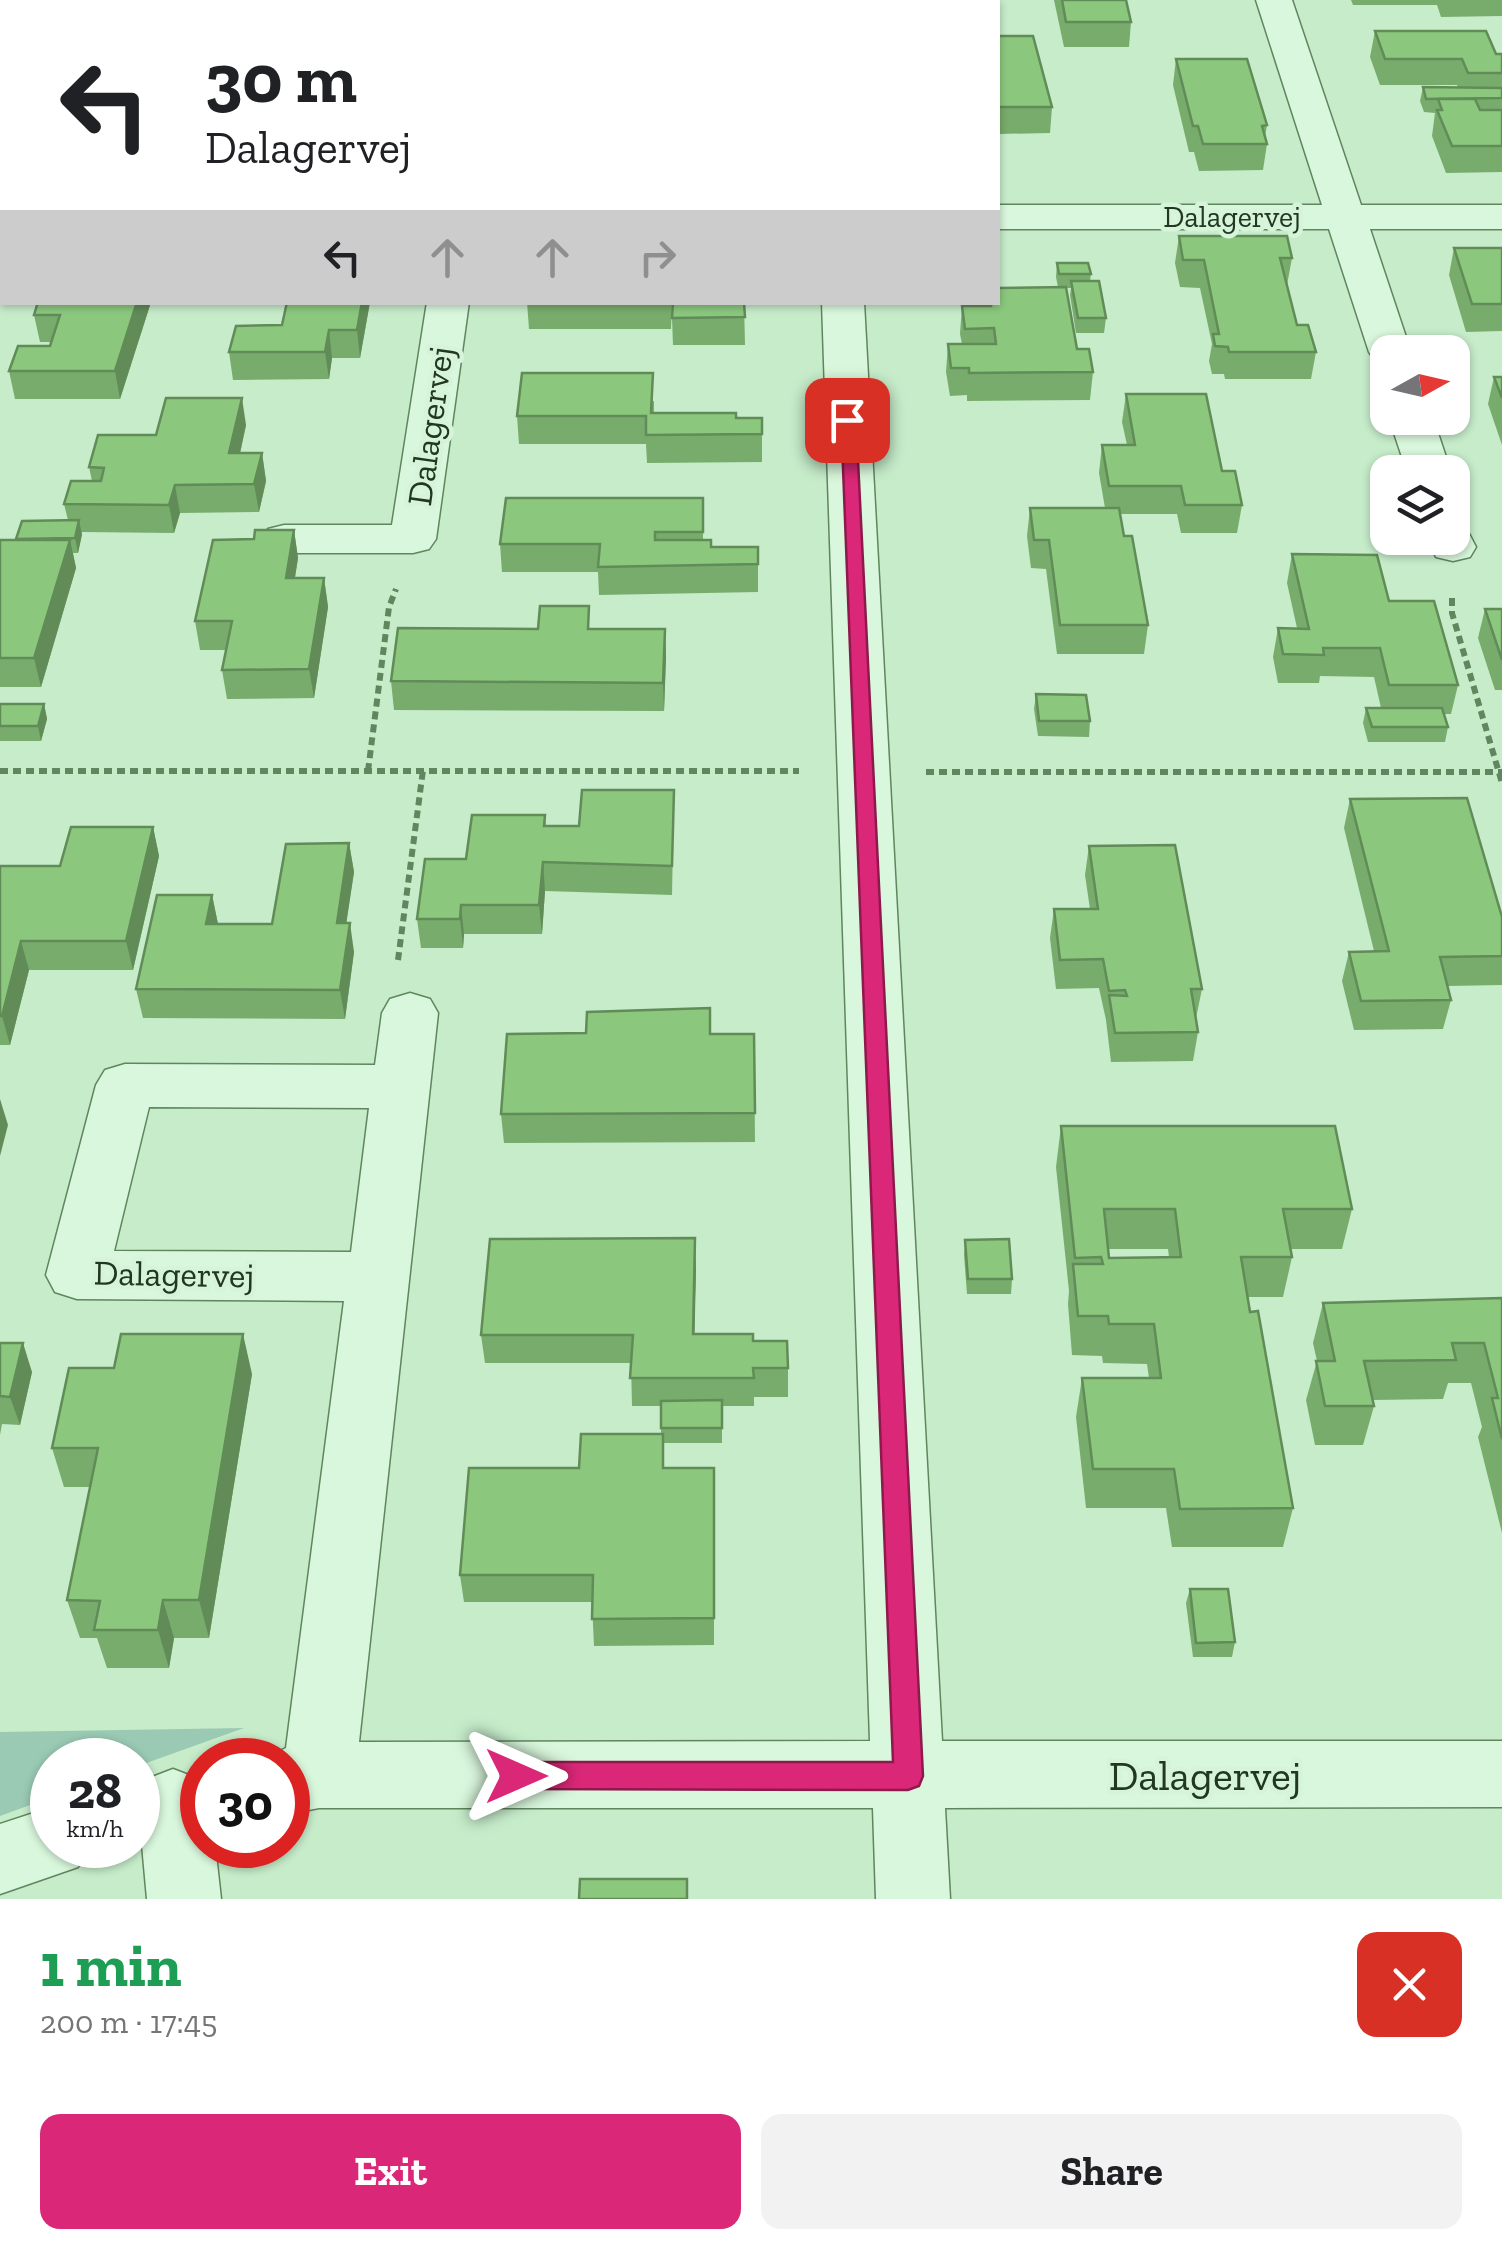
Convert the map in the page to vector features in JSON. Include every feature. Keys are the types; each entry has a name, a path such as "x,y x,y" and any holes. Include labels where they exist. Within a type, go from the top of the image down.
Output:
{"street":[{"name":"Dalagervej","path":"1274,0 1384,335"},
{"name":"Dalagervej","path":"1000,217 1502,217"},
{"name":"Dalagervej","path":"284,539 413,539 448,305"},
{"path":"842,305 913,1899"},
{"name":"Dalagervej","path":"310,1738 378,1277 410,1012"},
{"name":"Dalagervej","path":"378,1277 78,1275 125,1085 402,1087"},
{"name":"Dalagervej","path":"310,1778 1502,1774"},
{"path":"171,1805 184,1899"},
{"path":"0,1859 30,1849"}],"path":[{"path":"368,771 389,607 413,539"},
{"path":"1451,555 1452,612 1502,783"},
{"path":"410,1012 395,979 423,770"},
{"path":"0,771 1500,772"}],"green space":[{"path":"244,1728 216,1738 180,1738 180,1751 160,1758 160,1738 30,1738 30,1805 0,1816 0,1732"}],"building":[{"path":"1062,0 1126,0 1131,22 1066,22"},
{"path":"1375,31 1486,31 1496,54 1502,54 1502,73 1468,73 1462,59 1385,59"},
{"path":"1000,36 1033,36 1052,107 1000,107"},
{"path":"1176,59 1247,59 1267,125 1262,126 1267,144 1203,144 1198,126 1193,126"},
{"path":"1423,87 1502,88 1502,98 1426,99"},
{"path":"1438,99 1475,99 1480,110 1502,110 1502,146 1452,146 1437,110 1442,110"},
{"path":"1179,236 1287,236 1292,258 1280,258 1297,325 1308,325 1316,352 1229,352 1228,347 1215,346 1213,334 1219,334 1204,260 1183,260"},
{"path":"1454,248 1502,248 1502,304 1472,304"},
{"path":"1057,263 1088,263 1091,274 1059,274"},
{"path":"1071,281 1099,281 1106,318 1078,318"},
{"path":"1066,287 1077,349 1089,349 1093,372 969,373 969,368 951,368 948,344 996,344 994,328 965,329 962,306 1000,305 1000,288"},
{"path":"37,305 136,305 115,371 9,371 18,346 50,346 60,315 34,315"},
{"path":"286,305 361,305 357,330 329,330 325,352 229,352 236,326 282,325"},
{"path":"673,305 744,305 745,317 672,318"},
{"path":"522,373 653,373 651,413 736,413 736,418 762,418 762,434 646,435 646,416 517,416"},
{"path":"1494,377 1502,377 1502,398"},
{"path":"1126,394 1206,394 1222,471 1235,471 1242,505 1185,505 1181,486 1109,486 1102,445 1135,445"},
{"path":"166,398 242,398 229,453 262,453 254,484 175,485 169,505 64,504 71,481 101,481 104,468 89,467 98,435 156,435"},
{"path":"506,498 703,498 703,532 655,532 655,540 711,540 711,547 758,547 758,564 598,567 600,544 500,544"},
{"path":"1030,508 1119,508 1124,536 1132,536 1148,625 1060,625 1049,540 1034,540"},
{"path":"79,520 75,538 16,539 22,521"},
{"path":"255,530 294,530 286,578 324,578 309,669 222,670 232,621 195,621 213,540 254,539"},
{"path":"0,540 70,540 34,658 0,658"},
{"path":"1292,554 1377,555 1389,601 1434,601 1458,685 1389,685 1380,648 1323,648 1324,655 1283,654 1278,628 1309,629"},
{"path":"540,606 589,606 588,629 665,629 663,683 391,681 398,628 538,629"},
{"path":"1485,609 1502,609 1502,660"},
{"path":"1036,694 1086,695 1090,721 1039,721"},
{"path":"0,704 44,704 38,726 0,726"},
{"path":"1366,708 1442,708 1448,727 1372,727"},
{"path":"582,790 674,790 672,866 543,862 539,905 461,905 460,919 417,919 425,859 466,859 472,815 545,815 544,826 579,826"},
{"path":"1467,798 1502,917 1502,956 1440,957 1451,1000 1361,1001 1349,952 1389,951 1350,799"},
{"path":"71,827 153,827 126,941 21,941 0,1016 0,866 60,866"},
{"path":"349,843 337,923 350,923 340,990 136,989 157,895 212,895 206,924 272,924 286,844"},
{"path":"1175,845 1202,989 1191,989 1198,1032 1115,1033 1109,995 1127,996 1125,990 1109,991 1103,959 1060,960 1054,909 1098,909 1089,846"},
{"path":"710,1008 710,1034 754,1034 755,1113 501,1114 507,1034 586,1033 587,1012"},
{"path":"1061,1126 1335,1126 1352,1209 1283,1209 1292,1257 1241,1257 1250,1312 1258,1311 1293,1508 1180,1509 1174,1469 1093,1469 1082,1378 1161,1378 1154,1324 1109,1324 1108,1316 1078,1316 1073,1264 1103,1264 1101,1257 1075,1258","holes":["1104,1209 1175,1209 1181,1257 1109,1258"]},
{"path":"695,1238 693,1334 753,1334 753,1341 787,1341 788,1368 753,1368 754,1378 630,1378 633,1335 481,1335 490,1239"},
{"path":"1009,1239 1012,1279 968,1279 965,1240"},
{"path":"1502,1298 1502,1439 1492,1398 1498,1398 1484,1343 1452,1343 1456,1360 1364,1361 1374,1406 1325,1406 1316,1361 1335,1361 1323,1303"},
{"path":"121,1334 243,1334 199,1600 163,1600 158,1630 94,1630 100,1601 67,1600 98,1448 52,1448 69,1368 114,1368"},
{"path":"0,1343 23,1343 10,1397 0,1396"},
{"path":"722,1400 722,1428 661,1428 661,1401"},
{"path":"581,1434 663,1434 663,1468 714,1468 714,1618 592,1619 593,1575 460,1575 469,1468 579,1468"},
{"path":"1190,1589 1228,1589 1235,1642 1196,1643"},
{"path":"580,1879 687,1879 687,1899 579,1899"}],"route":[{"path":"516,1776 908,1776 847,420"}]}
